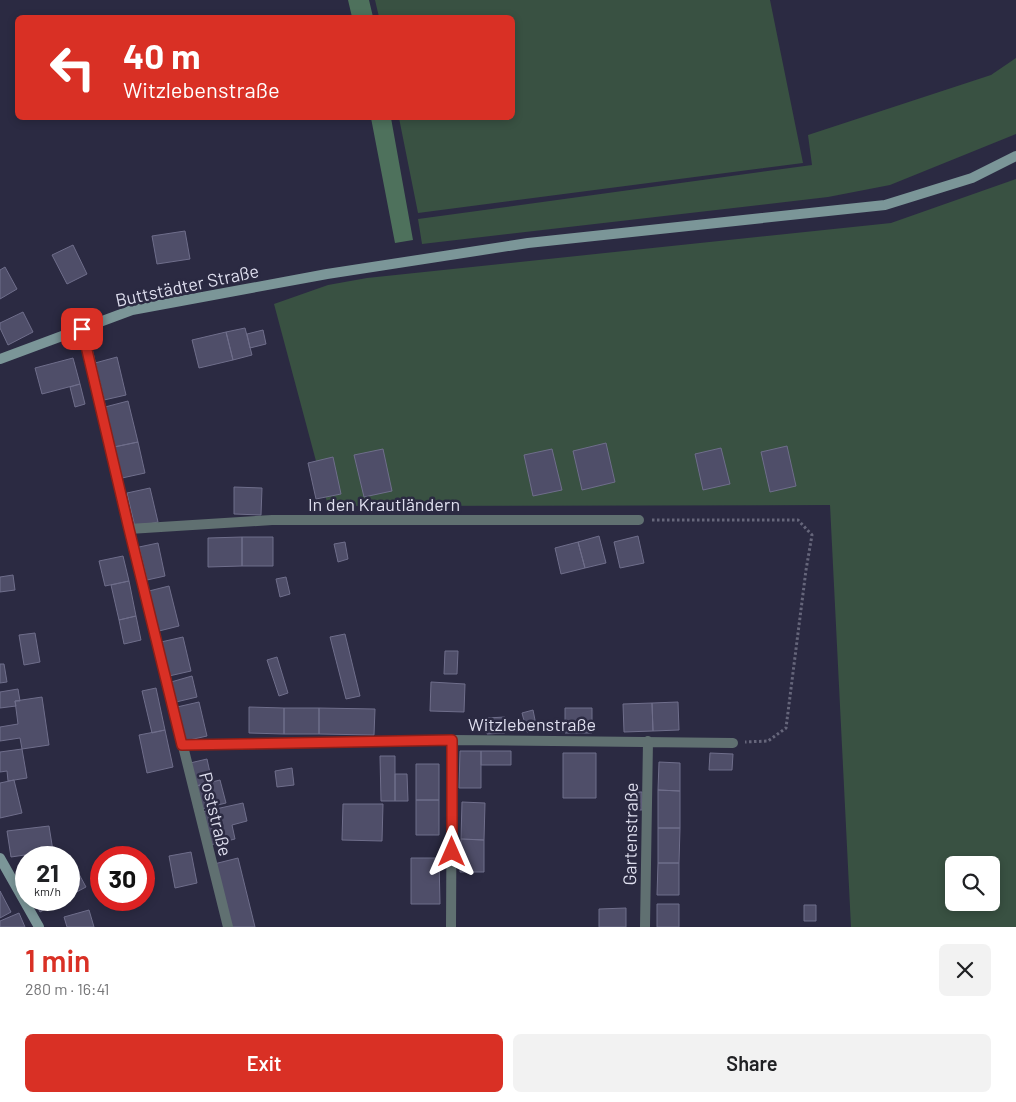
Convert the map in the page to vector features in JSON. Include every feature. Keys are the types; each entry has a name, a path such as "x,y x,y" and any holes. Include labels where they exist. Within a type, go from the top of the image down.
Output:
{"main road":[{"name":"Buttstädter Straße","path":"0,359 132,310 327,274 528,243 885,205 972,178 1016,156"},
{"path":"0,858 40,927"}],"street":[{"name":"Poststraße","path":"82,329 129,529 228,927"},
{"name":"In den Krautländern","path":"129,529 272,520 639,520"},
{"name":"Witzlebenstraße","path":"182,745 452,740 732,743"},
{"path":"451,927 452,740"},
{"name":"Gartenstraße","path":"645,927 648,741"}],"path":[{"path":"639,520 798,520 812,536 786,728 768,740 732,743"}],"green space":[{"path":"348,0 369,0 373,15 352,15"},
{"path":"375,0 770,0 803,163 418,213 399,120 515,120 515,15 379,15"},
{"path":"1016,58 1016,134 890,185 828,197 422,244 418,219 812,165 808,135 991,75"},
{"path":"371,120 391,120 413,240 395,243"},
{"path":"1016,179 1016,927 851,927 830,505 328,506 274,304 328,285 367,278 891,223"}],"building":[{"path":"185,231 190,259 157,264 152,236"},
{"path":"73,245 87,274 67,284 52,255"},
{"path":"5,267 17,289 0,299 0,270"},
{"path":"23,312 33,332 8,345 0,328 0,323"},
{"path":"245,328 252,355 233,360 226,332"},
{"path":"263,330 266,344 250,348 247,334"},
{"path":"226,332 233,360 199,368 192,340"},
{"path":"117,357 126,395 104,400 95,363"},
{"path":"73,358 80,384 42,394 35,368"},
{"path":"80,384 85,404 75,407 70,387"},
{"path":"128,401 138,442 114,447 105,407"},
{"path":"138,442 145,473 122,478 114,447"},
{"path":"606,443 615,482 582,490 573,451"},
{"path":"787,446 796,486 770,492 761,452"},
{"path":"721,448 730,484 703,490 695,454"},
{"path":"383,449 392,491 364,497 354,455"},
{"path":"552,449 562,490 533,496 524,455"},
{"path":"333,457 341,494 316,499 308,463"},
{"path":"234,487 262,488 261,515 234,514"},
{"path":"150,488 158,522 135,527 127,493"},
{"path":"599,536 606,563 585,568 578,542"},
{"path":"638,536 644,563 620,568 614,542"},
{"path":"242,537 242,566 208,567 208,538"},
{"path":"242,537 273,537 273,566 242,566"},
{"path":"345,542 348,559 338,562 334,544"},
{"path":"578,542 585,568 561,574 555,548"},
{"path":"158,543 165,576 147,580 139,547"},
{"path":"123,556 129,581 105,586 99,561"},
{"path":"13,575 15,590 0,592 0,577"},
{"path":"286,577 290,594 280,597 276,579"},
{"path":"129,581 136,616 119,620 111,585"},
{"path":"169,586 179,626 159,631 149,591"},
{"path":"136,616 141,640 124,644 119,620"},
{"path":"35,633 40,662 24,665 19,635"},
{"path":"345,634 360,696 346,699 330,637"},
{"path":"183,637 191,671 169,676 161,642"},
{"path":"445,651 458,651 457,674 444,674"},
{"path":"277,657 288,693 279,696 267,660"},
{"path":"0,664 4,664 7,682 0,683"},
{"path":"192,676 197,697 176,702 171,682"},
{"path":"431,682 465,684 464,712 430,711"},
{"path":"156,688 165,730 152,733 142,691"},
{"path":"18,689 20,701 15,701 16,706 0,708 0,692"},
{"path":"42,697 49,745 22,749 20,738 0,741 0,727 18,724 15,701"},
{"path":"199,702 207,736 185,741 177,707"},
{"path":"678,702 679,730 653,731 652,703"},
{"path":"652,703 653,731 624,732 623,704"},
{"path":"249,707 284,708 284,734 249,733"},
{"path":"284,708 319,708 319,734 284,734"},
{"path":"319,708 375,709 374,735 319,734"},
{"path":"565,708 592,708 592,733 565,733"},
{"path":"533,710 537,730 527,732 522,713"},
{"path":"505,717 505,733 487,734 487,718"},
{"path":"165,730 173,767 147,773 139,735"},
{"path":"22,749 27,778 8,781 7,771 0,772 0,752"},
{"path":"460,751 481,751 481,788 459,788"},
{"path":"481,751 511,751 511,765 481,765"},
{"path":"563,753 596,753 596,798 563,798"},
{"path":"710,753 733,754 732,770 709,770"},
{"path":"380,756 395,756 395,801 381,801"},
{"path":"207,759 212,782 196,786 190,763"},
{"path":"659,762 680,763 680,791 658,790"},
{"path":"416,764 439,764 439,800 416,800"},
{"path":"292,768 294,785 277,787 275,771"},
{"path":"395,774 407,774 408,801 395,801"},
{"path":"14,780 22,813 0,818 0,783"},
{"path":"220,780 226,803 201,809 196,786"},
{"path":"658,790 680,791 680,828 658,828"},
{"path":"632,792 642,792 642,810 632,810"},
{"path":"416,800 439,800 439,835 416,835"},
{"path":"462,802 485,803 484,840 461,839"},
{"path":"243,803 247,821 232,825 235,839 210,845 202,812"},
{"path":"343,804 383,804 382,841 342,840"},
{"path":"49,826 52,846 15,846 15,856 11,857 7,831"},
{"path":"658,828 680,828 679,863 658,863"},
{"path":"461,839 484,840 484,872 460,872"},
{"path":"191,852 197,883 175,888 169,856"},
{"path":"238,858 255,927 229,927 214,864"},
{"path":"411,858 439,858 440,904 411,904"},
{"path":"658,863 679,863 679,895 657,895"},
{"path":"80,876 86,887 80,890"},
{"path":"0,891 11,912 0,918"},
{"path":"657,904 679,904 679,927 657,927"},
{"path":"804,905 816,905 816,921 804,921"},
{"path":"626,908 626,927 599,927 599,909"},
{"path":"89,910 94,927 67,927 64,917"},
{"path":"19,913 25,927 0,927 0,921"}],"route":[{"path":"82,329 182,745 452,740 452,852"}]}
